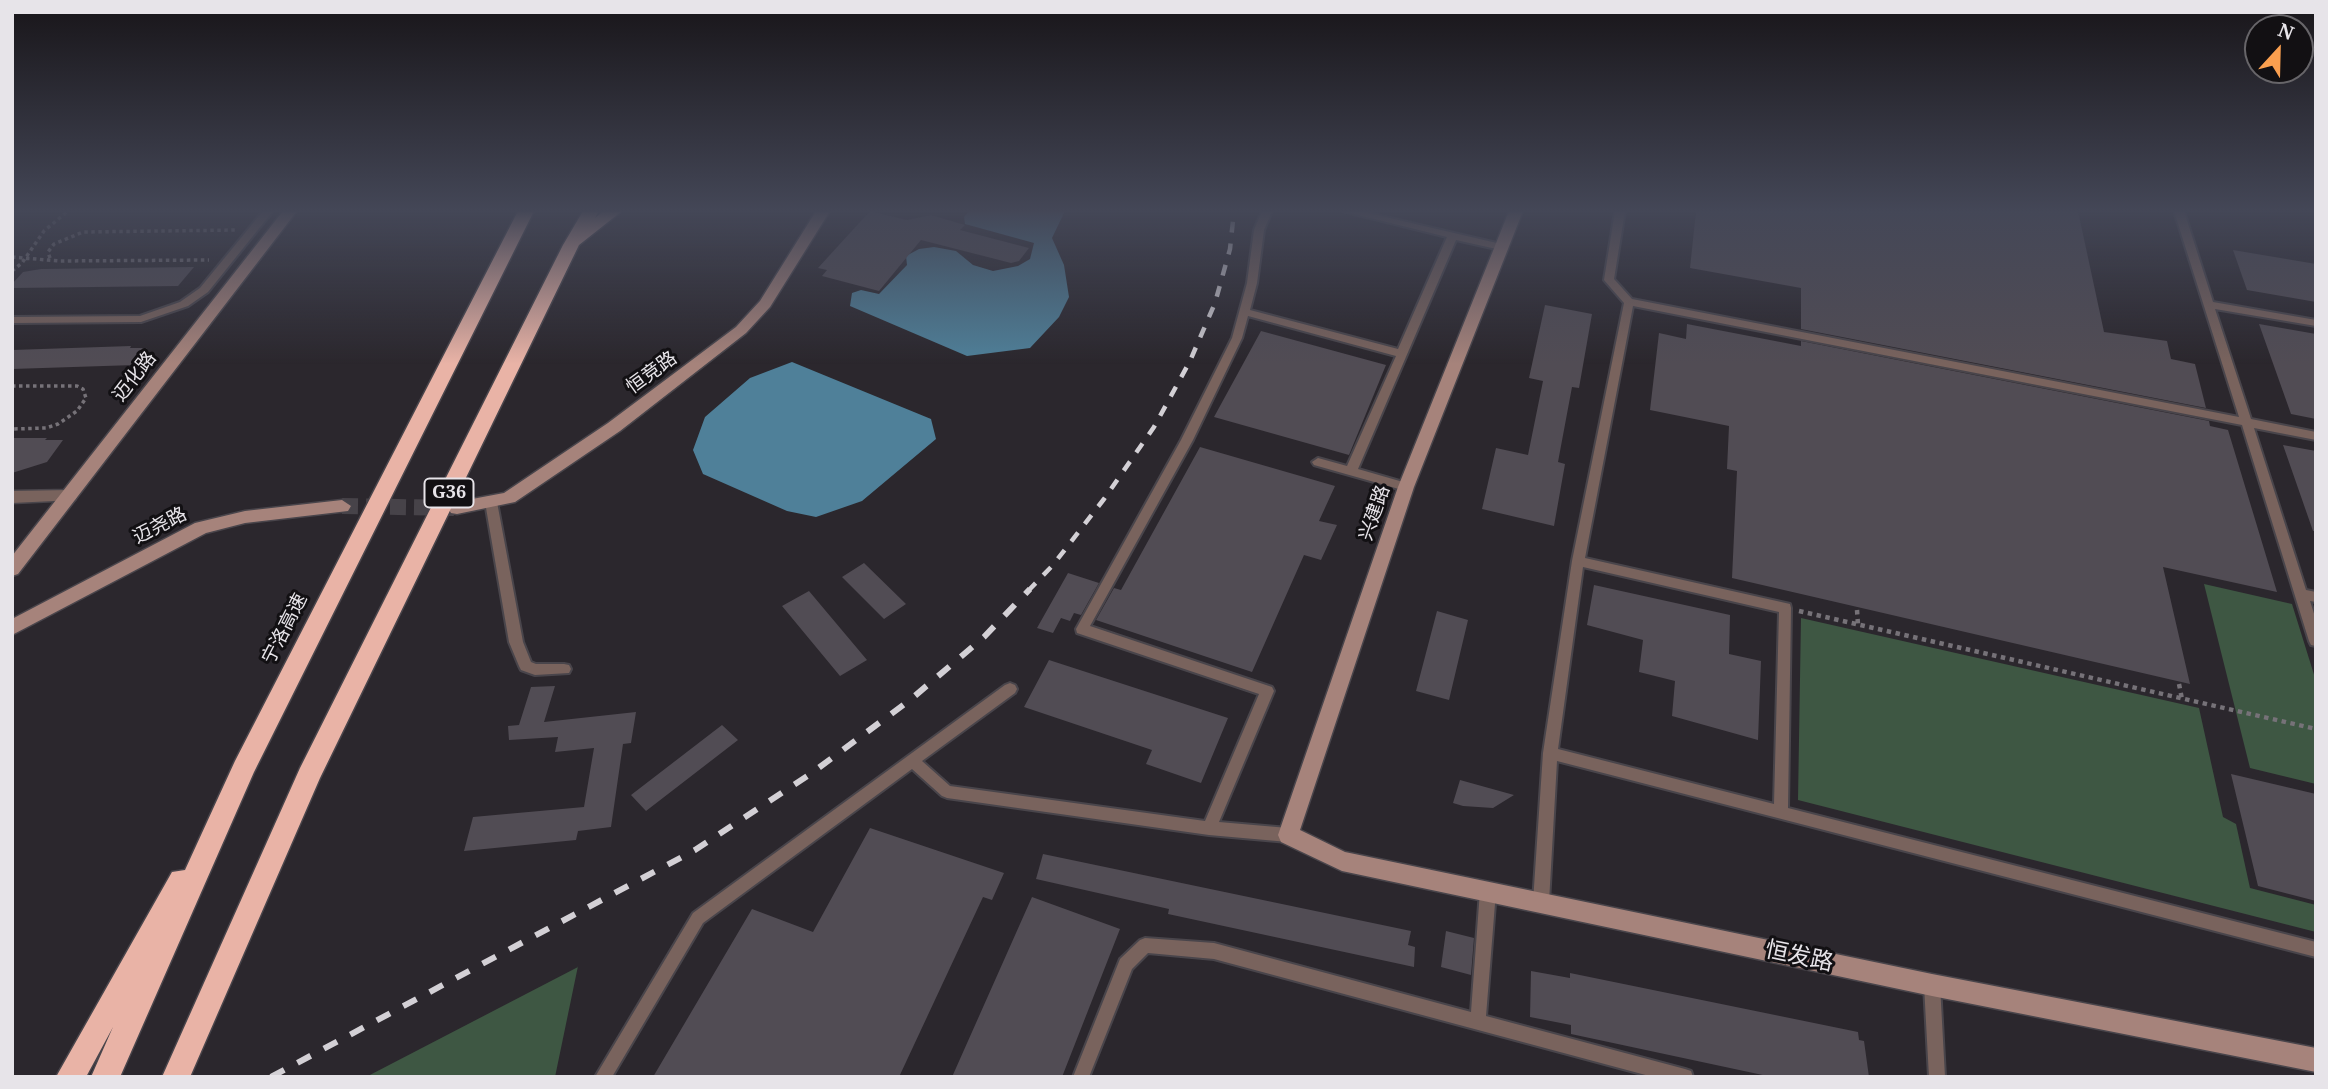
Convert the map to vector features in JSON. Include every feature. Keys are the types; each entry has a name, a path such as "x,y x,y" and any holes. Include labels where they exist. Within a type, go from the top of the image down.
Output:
{"highway":[{"name":"宁洛高速","path":"106,1077 244,768 500,262"},
{"name":"G36","path":"176,1077 216,999 310,776 563,262"},
{"path":"70,1076 244,768"},
{"path":"188,1077 216,999"}],"street":[{"name":"迈化路","path":"12,569 251,262"},
{"name":"恒竞路","path":"457,509 509,498 614,427 741,330 765,304 792,262"},
{"name":"兴建路","path":"1288,835 1406,487 1496,262"},
{"path":"12,497 69,496"},
{"name":"迈尧路","path":"12,628 201,528 245,517 342,506"},
{"name":"恒发路","path":"1288,835 1342,861 1932,985 2316,1060"}],"lane":[{"path":"12,320 141,318 164,312 184,304 204,290 228,262"},
{"path":"1209,828 1267,691 1082,629 1187,440 1237,338 1253,262"},
{"path":"1351,471 1442,262"},
{"path":"1612,262 1609,281 1629,302 2316,436"},
{"path":"2195,262 2316,641"},
{"path":"1541,902 1550,753 1578,561 1629,302"},
{"path":"2208,304 2316,323"},
{"path":"1244,312 1402,354"},
{"path":"1318,462 1406,487"},
{"path":"491,502 516,642 526,666 536,670 564,669"},
{"path":"1578,561 1785,608 1781,812"},
{"path":"2301,594 2316,597"},
{"path":"603,1077 698,918 1010,690"},
{"path":"1550,753 2316,950"},
{"path":"912,761 947,792 1209,828 1288,835"},
{"path":"1478,1021 1488,891"},
{"path":"1081,1077 1126,964 1145,945 1214,951 1685,1077"},
{"path":"1932,985 1937,1077"}],"path":[{"path":"12,386 78,386 83,389 86,398 78,411 58,424 46,428 12,429"},
{"path":"1785,608 2316,729"},
{"path":"1857,610 1858,625"},
{"path":"2179,684 2182,699"}],"green space":[{"path":"2204,584 2292,604 2316,681 2316,784 2250,768"},
{"path":"1801,618 2199,708 2223,817 2236,824 2250,888 2316,905 2316,932 1798,800"},
{"path":"578,967 555,1077 366,1077"}],"water":[{"path":"907,262 969,262 993,271 1025,262 1063,262 1069,297 1059,317 1030,348 967,356 850,306 852,293 861,290 879,294 907,265"},
{"path":"792,362 931,419 936,439 862,501 816,517 787,511 703,474 693,450 705,417 750,378"}],"building":[{"path":"824,262 903,262 879,291 822,276 827,270 818,268"},
{"path":"1691,262 2089,262 2104,332 2167,341 2171,359 2195,364 2206,408 1801,329 1801,288 1690,268"},
{"path":"2237,262 2316,264 2316,302 2247,290"},
{"path":"194,267 178,286 12,288 12,284 23,272 41,269"},
{"path":"1545,305 1592,314 1579,388 1572,387 1558,462 1565,464 1554,526 1482,509 1496,448 1528,455 1543,381 1529,378"},
{"path":"1687,324 1801,346 1801,341 2209,421 2210,426 2228,430 2277,592 2163,567 2190,684 1732,578 1737,471 1727,469 1729,426 1650,410 1659,333 1686,339"},
{"path":"2259,324 2316,334 2316,419 2291,414"},
{"path":"1261,331 1386,365 1349,455 1214,417"},
{"path":"131,346 130,348 147,348 135,365 12,369 12,350"},
{"path":"12,438 63,440 47,462 12,473"},
{"path":"2283,445 2316,451 2316,531 2313,531"},
{"path":"1200,447 1335,486 1319,521 1337,525 1321,560 1304,555 1252,672 1096,620 1114,588 1121,590"},
{"path":"864,563 906,604 884,619 842,577"},
{"path":"1068,573 1099,583 1081,615 1074,613 1070,621 1061,618 1053,633 1037,628"},
{"path":"1594,585 1730,615 1729,654 1761,661 1758,740 1672,716 1675,681 1639,672 1643,640 1587,625"},
{"path":"809,591 867,660 840,676 782,606"},
{"path":"1437,611 1468,620 1449,700 1416,691"},
{"path":"1049,660 1228,718 1201,783 1146,764 1152,750 1024,707"},
{"path":"555,686 544,722 636,712 631,743 623,744 611,827 578,831 576,840 464,851 473,817 584,807 594,748 555,752 558,737 509,740 508,726 519,725 531,687"},
{"path":"722,725 738,740 646,811 631,795"},
{"path":"2231,774 2316,794 2316,901 2258,886"},
{"path":"1460,780 1514,795 1493,808 1463,806 1453,803"},
{"path":"870,828 1004,873 992,900 983,897 899,1077 653,1077 752,909 813,932"},
{"path":"1043,854 1411,931 1408,945 1415,947 1414,967 1168,914 1169,909 1036,879"},
{"path":"1032,897 1120,929 1062,1077 952,1077"},
{"path":"1446,931 1474,938 1471,975 1441,967"},
{"path":"1531,971 1570,978 1570,973 1858,1032 1859,1040 1864,1041 1869,1077 1772,1077 1571,1034 1571,1025 1530,1017"}],"tunnel":[{"path":"342,506 454,508"}],"railway":[{"path":"1028,591 1053,565 1104,499 1154,427 1190,361 1215,303 1226,262"},
{"path":"271,1077 695,850 809,775 910,700 984,637 1030,589"}]}
